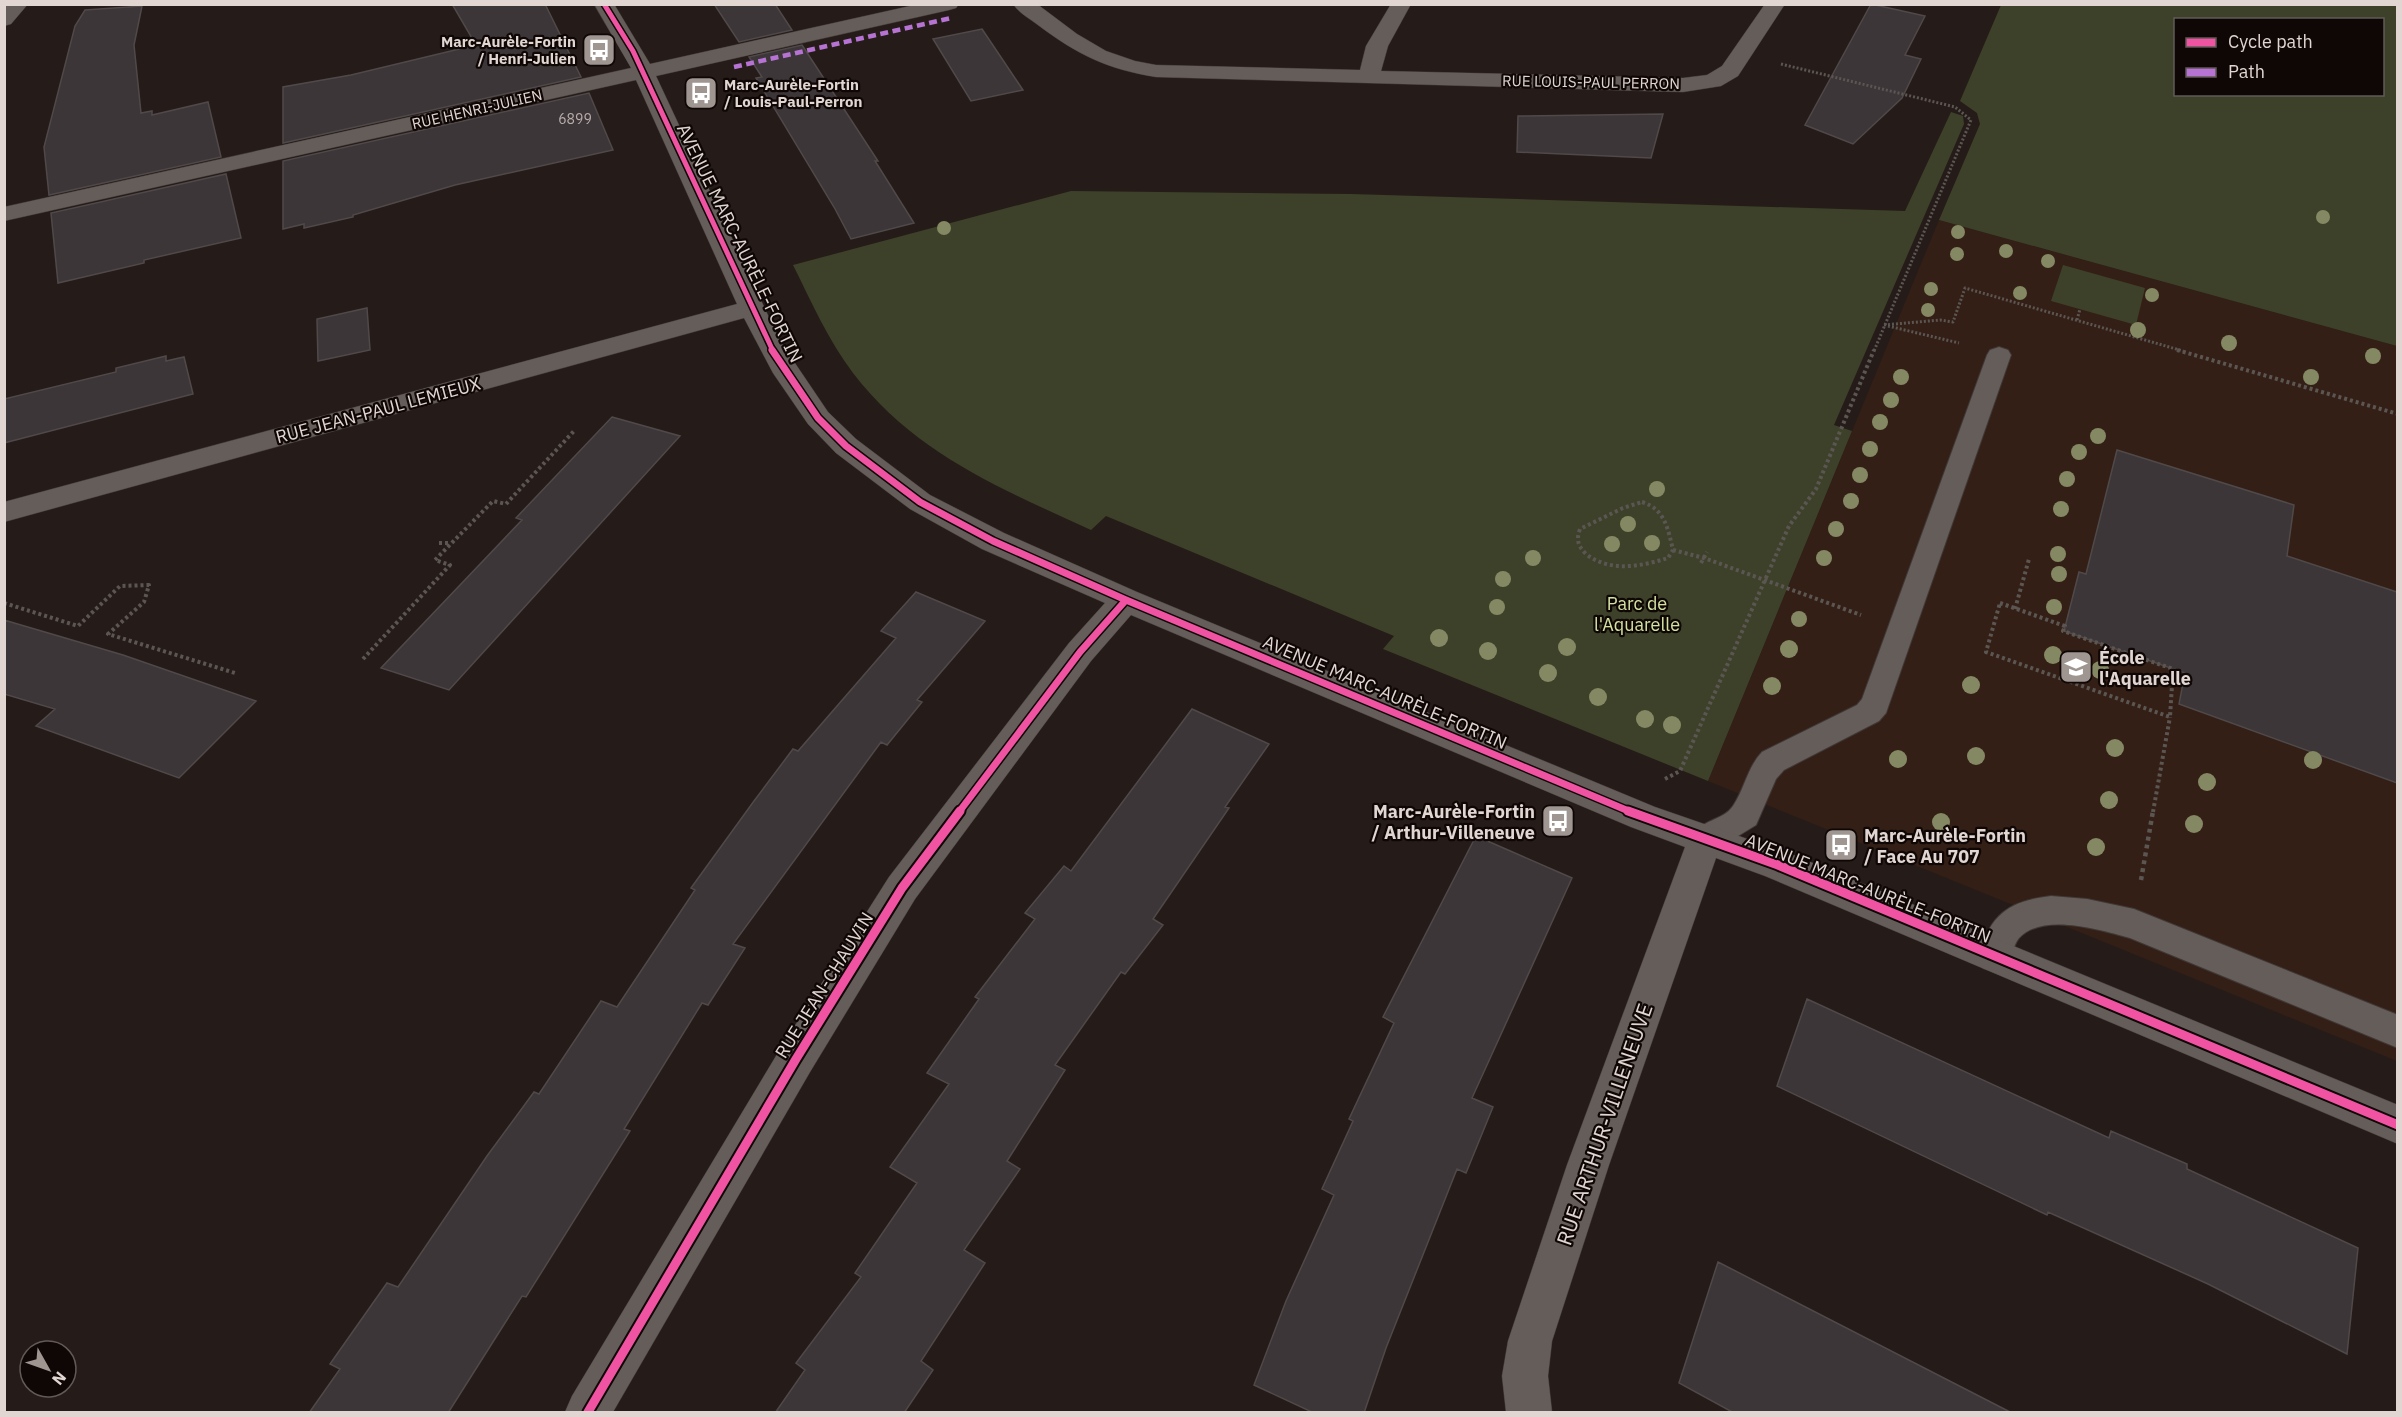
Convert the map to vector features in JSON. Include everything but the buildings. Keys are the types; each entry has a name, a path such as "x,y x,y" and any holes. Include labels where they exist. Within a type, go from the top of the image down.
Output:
{"street":[{"path":"4,20 18,4"},
{"name":"AVENUE MARC-AURÈLE-FORTIN","path":"604,4 624,34 782,368 805,402 846,446 888,481 920,502 975,533 1126,600 1587,794 1778,865 2397,1125"},
{"name":"RUE HENRI-JULIEN","path":"4,214 949,4"},
{"name":"RUE LOUIS-PAUL PERRON","path":"1023,4 1089,53 1108,62 1135,69 1173,73 1683,85 1720,79 1730,71 1775,4"},
{"path":"1369,76 1377,46 1401,4"},
{"name":"RUE JEAN-PAUL LEMIEUX","path":"4,512 752,308"},
{"name":"RUE JEAN-CHAUVIN","path":"588,1413 796,1059 902,888 1080,651 1126,600"},
{"name":"RUE ARTHUR-VILLENEUVE","path":"1528,1413 1525,1400 1525,1369 1530,1341 1588,1165 1688,883 1706,839"}],"lane":[{"path":"1706,839 1745,816 1763,772 1773,761 1868,713 1875,705 1999,355"},
{"path":"1995,957 2003,934 2010,924 2025,916 2047,910 2095,914 2134,924 2397,1032"}],"path":[{"path":"1659,782 1680,771 1789,526 1816,489 1971,120 1955,107 1770,61"},
{"path":"1884,325 1940,320 1953,322 1965,288 2397,414"},
{"path":"2077,320 2080,309"},
{"path":"1884,325 1933,336"},
{"path":"363,659 450,565 435,560 493,501 506,504 574,431"},
{"path":"1642,502 1661,512 1673,550 1668,558 1662,561 1614,566 1596,562 1587,556 1578,546 1577,539 1580,529 1623,508 1642,502"},
{"path":"439,543 451,543"},
{"path":"1673,550 1704,558 1862,616"},
{"path":"1701,563 1707,552"},
{"path":"2015,609 2029,559"},
{"path":"4,603 78,626 120,586 149,585 144,602 108,634 235,673"},
{"path":"2140,885 2170,717 2168,709 2174,682 2173,669 2063,631 2065,626 2000,603 1986,652 2170,717"}],"shaded area":[{"name":"École l'Aquarelle","path":"1939,220 2397,346 2397,1061 1708,781"}],"green space":[{"path":"2001,5 2397,5 2397,346 1939,220 1980,124 1977,113 1960,101"},
{"name":"Parc de l'Aquarelle","path":"1951,112 1963,116 1964,124 1834,425 1852,431 1708,781 1383,649 1394,636 1106,516 1091,530 993,484 932,447 904,426 877,401 844,360 793,265 1071,191 1351,194 1905,211"},
{"path":"2063,265 2145,288 2136,325 2051,301"}],"marked path":[{"path":"734,67 951,18"}],"cycle path":[{"path":"604,4 633,51 767,341 782,367 818,418 846,446 920,502 993,541 1126,600 1643,817 1778,865 2398,1125"},
{"path":"588,1412 796,1059 902,888 1080,652 1126,600"}],"place":[{"name":"Marc-Aurèle-Fortin / Henri-Julien","path":"599,50"},
{"name":"Marc-Aurèle-Fortin / Louis-Paul-Perron","path":"701,93"},
{"name":"École l'Aquarelle","path":"2076,667"},
{"name":"Marc-Aurèle-Fortin / Arthur-Villeneuve","path":"1558,821"},
{"name":"Marc-Aurèle-Fortin / Face Au 707","path":"1841,845"}]}
